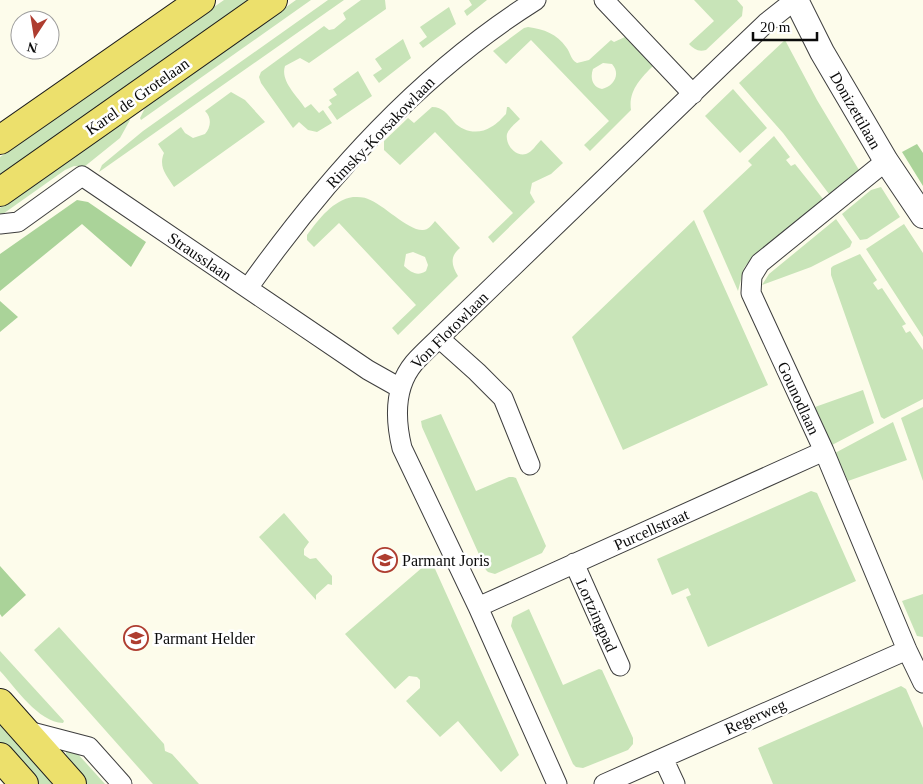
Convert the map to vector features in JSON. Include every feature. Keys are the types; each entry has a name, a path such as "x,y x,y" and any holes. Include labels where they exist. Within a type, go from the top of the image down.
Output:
{"main road":[{"path":"0,140 201,0"},
{"name":"Karel de Grotelaan","path":"0,192 273,0"},
{"path":"0,703 72,784"},
{"path":"0,757 24,784"}],"street":[{"name":"Rimsky-Korsakowlaan","path":"248,288 297,221 367,141 411,96 464,51 536,0"},
{"path":"604,0 693,94"},
{"name":"Von Flotowlaan","path":"557,784 478,607 402,448 397,415 400,388 406,374 414,363 439,338 766,23 795,0"},
{"name":"Donizettilaan","path":"795,0 822,52 886,161 923,216"},
{"name":"Gounodlaan","path":"886,161 760,263 752,276 751,293 824,451 907,650 923,683"},
{"name":"Strausslaan","path":"0,224 18,222 82,176 368,370 400,388"},
{"path":"439,338 503,398 530,465"},
{"name":"Purcellstraat","path":"478,607 824,451"},
{"name":"Lortzingpad","path":"574,564 620,666"},
{"name":"Regerweg","path":"604,784 907,650"},
{"path":"23,729 89,747 122,784"},
{"path":"663,758 674,784"}],"green space":[{"path":"224,0 255,0 0,181 0,157"},
{"path":"296,0 311,0 141,120 140,118 145,108 150,103"},
{"path":"328,0 344,0 99,172 102,165 143,131"},
{"path":"361,0 385,0 386,9 309,63 300,58 285,66 284,72 287,83 305,108 311,104 319,113 323,110 332,123 317,132 308,130 299,122 293,128 261,83 259,77 261,72 324,26 329,30 334,29 346,19 343,13"},
{"path":"469,0 487,0 467,16 464,11 472,5"},
{"path":"694,0 737,0 743,7 742,16 706,50 701,51 696,50 689,44 714,21"},
{"path":"449,7 456,24 423,48 419,43 427,37 420,27"},
{"path":"524,28 539,29 554,35 568,49 573,60 577,63 589,60 611,40 614,42 625,37 653,66 633,91 631,110 590,151 584,145 609,121 531,40 506,64 493,51","holes":["603,63 612,64 616,72 615,79 610,85 602,89 599,88 593,81 593,69"]},
{"path":"403,39 411,58 379,83 373,75 382,69 375,59"},
{"path":"785,40 817,100 859,170 829,194 783,133 739,83"},
{"path":"358,71 372,96 337,120 328,107 332,104 329,100 337,95 333,89"},
{"path":"733,89 767,128 740,153 705,116"},
{"path":"231,92 245,100 265,122 174,187 164,171 162,158 164,153 158,144 181,127 185,133 193,138 205,134 210,122 205,111"},
{"path":"432,107 442,110 462,128 476,132 495,124 506,114 507,107 509,107 520,119 507,134 509,146 518,154 526,154 541,140 563,163 551,174 532,183 530,193 535,202 493,243 488,237 513,213 435,132 400,165 384,150 384,141 408,118 414,123"},
{"path":"128,118 130,120 120,138 84,167 74,166 65,170 0,216 0,208"},
{"path":"774,136 790,157 786,160 791,166 795,164 823,199 751,259 744,268 738,291 703,211 752,165 748,161"},
{"path":"917,144 923,153 923,186 902,152"},
{"path":"881,187 900,217 867,239 860,240 842,214 871,190"},
{"path":"363,197 368,199 417,229 427,229 435,221 460,248 453,257 454,268 458,276 398,335 392,328 416,305 339,223 314,247 307,240 307,235 322,217 333,206 346,199","holes":["413,252 425,257 428,265 423,273 414,273 404,266 406,254"]},
{"path":"77,200 88,202 146,242 131,267 82,224 0,291 0,254"},
{"path":"836,219 852,242 850,247 811,267 762,285 769,274"},
{"path":"694,220 768,385 623,450 572,337"},
{"path":"904,224 923,253 923,337 866,249"},
{"path":"860,254 877,280 873,283 878,290 882,288 906,324 902,326 906,333 910,331 923,350 923,399 884,419 881,417 831,275 831,268 833,266"},
{"path":"0,301 18,317 0,332"},
{"path":"863,390 874,423 832,445 815,407"},
{"path":"923,407 923,481 901,418"},
{"path":"441,414 476,491 509,477 516,478 546,546 542,553 495,574 486,570 422,427 421,421"},
{"path":"893,422 907,460 848,481 835,453"},
{"path":"811,491 817,493 856,581 708,647 686,597 691,595 688,588 672,595 657,559"},
{"path":"284,513 309,542 304,549 304,555 310,559 316,558 332,576 332,585 328,584 316,595 316,600 259,537"},
{"path":"431,560 519,755 501,772 458,721 440,737 406,701 420,688 420,680 417,677 409,676 395,689 345,634"},
{"path":"0,566 26,595 2,617 0,614"},
{"path":"923,594 923,637 917,636 902,601"},
{"path":"529,609 563,685 599,669 602,670 633,738 633,744 628,750 583,768 576,767 573,764 511,626 513,617"},
{"path":"59,627 164,744 165,751 172,754 199,784 153,784 34,650"},
{"path":"0,651 64,721 63,723 45,717 20,695 0,671"},
{"path":"901,686 906,689 923,728 923,784 773,784 758,748"},
{"path":"0,724 54,784 37,784 0,742"},
{"path":"69,751 76,752 105,784 87,784 66,754"}],"place":[{"name":"Parmant Joris","path":"385,560"},
{"name":"Parmant Helder","path":"136,638"}]}
